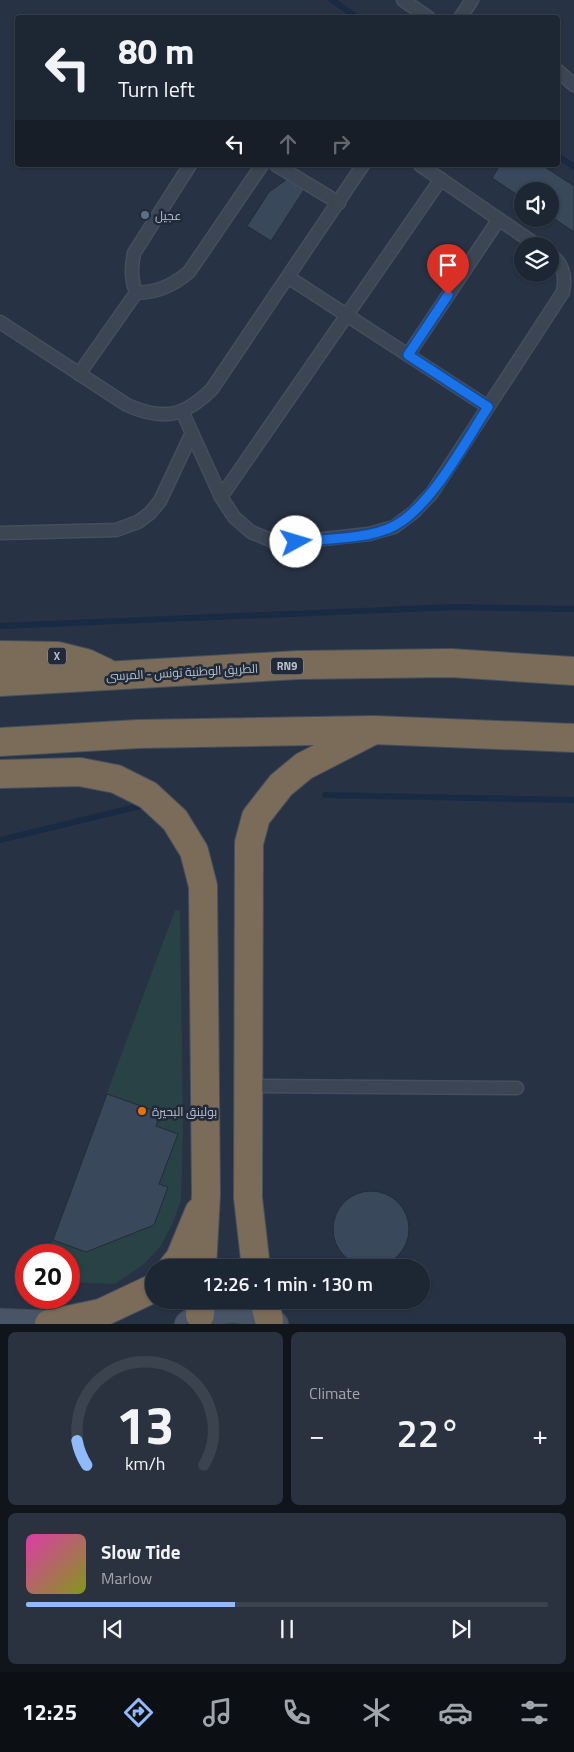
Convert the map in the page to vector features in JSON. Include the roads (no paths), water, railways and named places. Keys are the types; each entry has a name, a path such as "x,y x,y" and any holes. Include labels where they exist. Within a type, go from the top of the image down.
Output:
{"highway":[{"name":"X","path":"0,655 58,656 86,663 111,675"},
{"name":"الطريق الوطنية تونس - المرسى","path":"0,682 298,665 451,663 574,671"},
{"path":"255,1259 248,1198 249,842 256,816 281,785 304,766 374,730"},
{"path":"0,742 138,734 374,730 574,738"},
{"path":"0,774 80,772 116,779 148,795 175,820 194,851 203,886 206,1194 202,1259"},
{"path":"179,1259 206,1194"},
{"path":"51,1324 101,1313 145,1292"}],"main road":[{"path":"196,1313 235,1308 269,1315"},
{"path":"0,1323 51,1324"}],"lane":[{"path":"403,0 425,15"},
{"path":"463,15 472,0"},
{"path":"560,73 574,85"},
{"path":"79,374 136,292 131,273 134,253 189,167"},
{"path":"136,292 151,292 165,288 178,282 189,272 261,167"},
{"path":"279,167 338,203"},
{"path":"0,322 127,405 144,413 163,415 182,411 198,402 212,389 363,167"},
{"path":"423,167 525,237"},
{"path":"221,497 441,179"},
{"path":"408,355 499,219"},
{"path":"182,411 221,497 234,517 251,532 273,541 296,542 369,534 394,527 414,512 432,493 563,292 566,280 559,264"},
{"path":"288,277 488,407"},
{"path":"0,533 116,530 138,522 160,502 192,433"},
{"path":"248,1086 516,1088"}],"waterway":[{"path":"332,0 354,15"},
{"path":"560,157 574,167"},
{"path":"0,626 455,607 574,609"},
{"path":"325,795 574,800"},
{"path":"0,840 144,805"}],"place":[{"name":"عجيل","path":"145,215"},
{"name":"بولينق البحيرة","path":"142,1111"}]}
